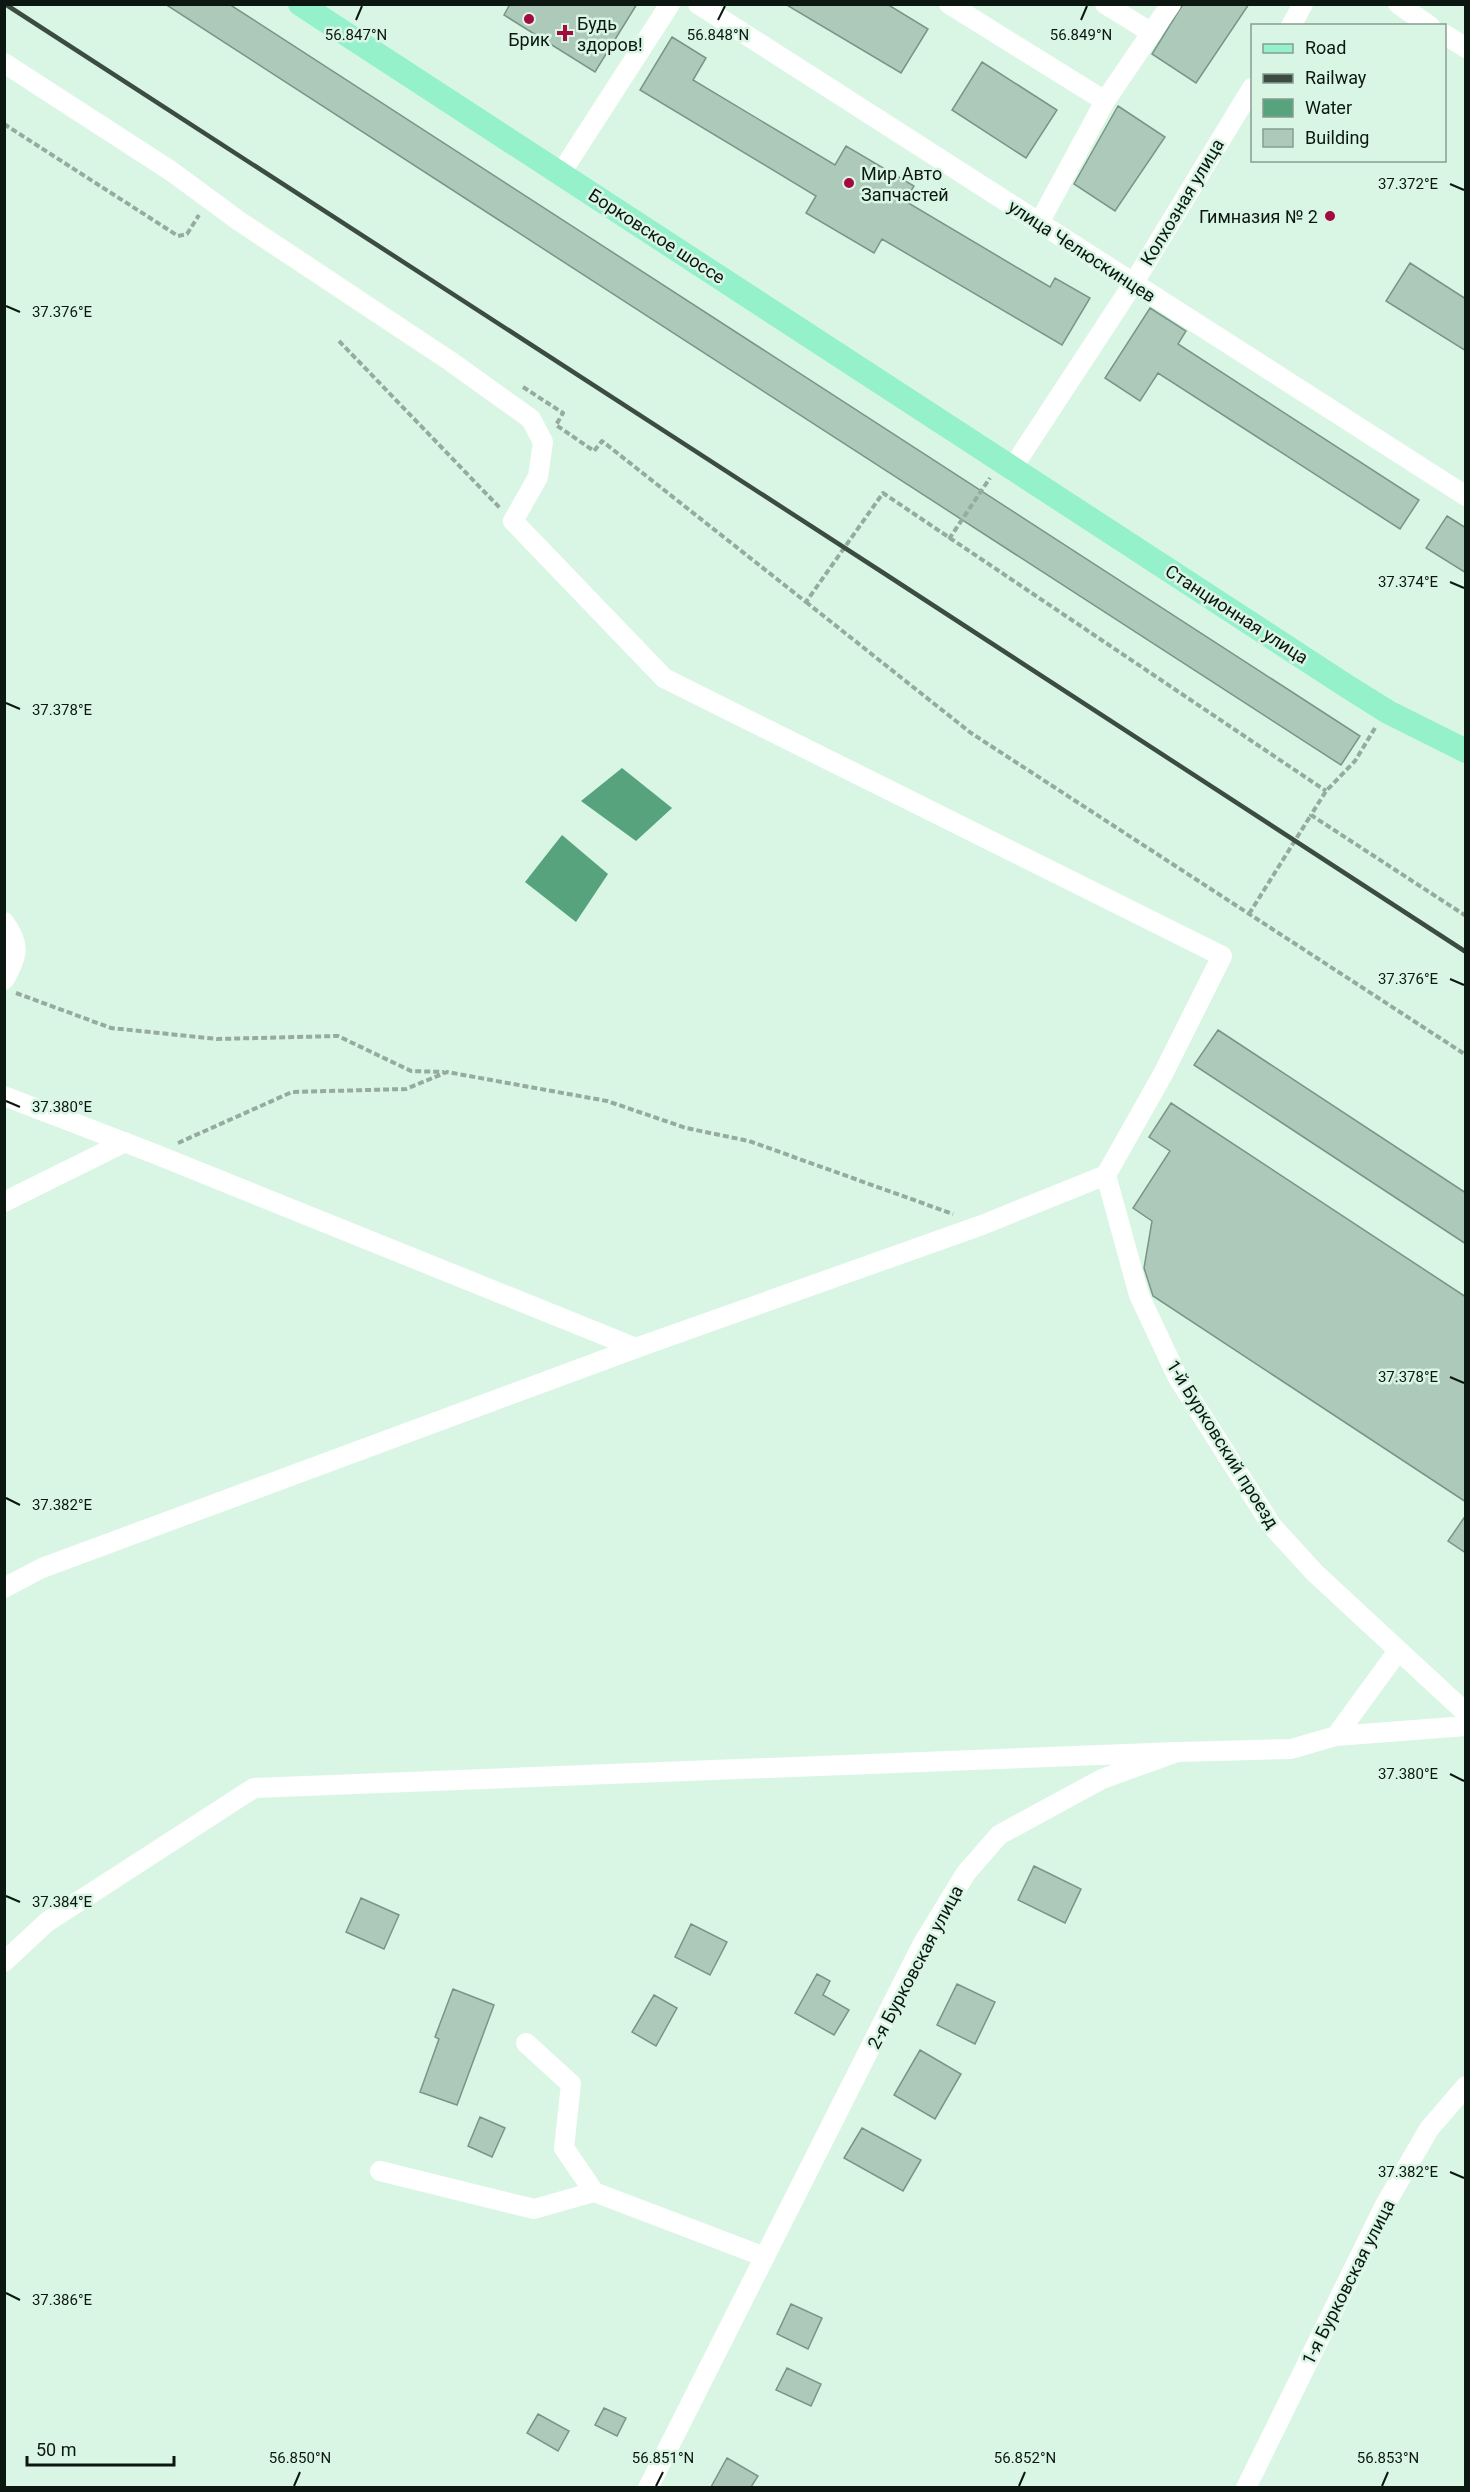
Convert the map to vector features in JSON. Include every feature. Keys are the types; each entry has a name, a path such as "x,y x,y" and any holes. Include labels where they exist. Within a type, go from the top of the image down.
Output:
{"main road":[{"name":"Борковское шоссе","path":"300,4 1008,464"},
{"name":"Станционная улица","path":"1008,464 1385,710 1466,751"}],"street":[{"path":"561,173 670,4"},
{"path":"949,4 1105,101"},
{"path":"1105,4 1152,33"},
{"path":"1039,223 1105,101 1171,4"},
{"path":"1292,24 1303,4"},
{"path":"1398,4 1427,24"},
{"name":"улица Челюскинцев","path":"700,5 1466,496"},
{"path":"1446,35 1466,48"},
{"path":"4,63 171,171 239,221 450,361 531,419 543,442 538,477 513,521 664,678 1222,956 1163,1074 1106,1175 982,1225 636,1348 42,1568 4,1588"},
{"name":"Колхозная улица","path":"1008,464 1133,284 1251,90"},
{"path":"4,922 15,936 16,960 10,986"},
{"path":"4,1096 125,1142 636,1348"},
{"path":"4,1202 125,1142"},
{"name":"1-й Бурковский проезд","path":"1106,1175 1139,1295 1178,1378 1272,1526 1314,1573 1466,1713"},
{"path":"1336,1736 1398,1651"},
{"name":"2-я Бурковская улица","path":"648,2487 922,1945 966,1874 999,1835 1102,1779 1177,1752 1291,1749 1336,1736 1466,1726"},
{"path":"4,1962 47,1922 254,1788 1177,1752"},
{"path":"526,2043 571,2084 564,2148 594,2192 765,2257"},
{"name":"1-я Бурковская улица","path":"1246,2487 1385,2205 1429,2129 1466,2086"},
{"path":"380,2171 534,2209 594,2192"}],"path":[{"path":"4,124 178,236 187,234 205,207"},
{"path":"339,341 513,521"},
{"path":"514,381 563,413 556,424 594,451 602,441 971,733 1466,1055"},
{"path":"949,539 1008,464"},
{"path":"806,602 883,494 1326,791"},
{"path":"1249,914 1326,791 1355,761 1385,710"},
{"path":"1311,814 1466,916"},
{"path":"10,986 111,1028 217,1039 338,1036 411,1071 447,1072 607,1101 686,1128 749,1141 982,1225"},
{"path":"155,1154 292,1092 406,1089 447,1072"}],"water":[{"path":"622,768 672,808 636,841 581,801"},
{"path":"562,835 608,874 576,922 525,882"}],"building":[{"path":"165,4 229,4 1360,736 1341,765"},
{"path":"510,4 637,4 595,72 504,15"},
{"path":"785,4 887,4 928,29 901,73"},
{"path":"1183,4 1249,4 1196,83 1152,54"},
{"path":"672,37 706,58 693,80 835,165 846,146 914,186 905,201 1050,287 1055,278 1090,298 1062,345 882,239 874,253 806,213 816,196 640,90"},
{"path":"982,62 1057,110 1026,158 952,110"},
{"path":"1118,106 1165,137 1115,211 1074,184"},
{"path":"1410,263 1466,299 1466,351 1386,301"},
{"path":"1150,308 1186,331 1178,344 1419,500 1400,529 1158,373 1140,401 1105,378"},
{"path":"1447,516 1466,528 1466,573 1426,548"},
{"path":"1218,1030 1466,1193 1466,1244 1194,1065"},
{"path":"1171,1103 1466,1297 1466,1502 1153,1296 1144,1268 1152,1221 1133,1208 1170,1151 1149,1137"},
{"path":"1466,1515 1466,1553 1448,1541"},
{"path":"1034,1866 1081,1889 1065,1923 1018,1900"},
{"path":"361,1898 399,1915 384,1949 346,1932"},
{"path":"691,1924 727,1942 710,1975 675,1957"},
{"path":"817,1974 830,1981 823,1995 849,2010 834,2035 795,2013"},
{"path":"957,1984 995,2002 975,2044 937,2025"},
{"path":"453,1989 494,2005 457,2105 420,2092 439,2039 435,2037"},
{"path":"654,1995 677,2008 656,2046 632,2032"},
{"path":"920,2050 961,2074 935,2119 894,2095"},
{"path":"480,2117 505,2128 492,2157 468,2146"},
{"path":"862,2128 921,2160 903,2191 844,2158"},
{"path":"791,2304 822,2318 808,2349 777,2334"},
{"path":"787,2368 821,2384 811,2406 776,2390"},
{"path":"604,2408 626,2418 617,2436 595,2425"},
{"path":"538,2414 569,2431 558,2451 527,2433"},
{"path":"727,2458 758,2476 751,2487 711,2487"}],"railway":[{"path":"5,4 1466,952"}],"place":[{"name":"Брик","path":"529,19"},
{"name":"Будь здоров!","path":"565,33"},
{"name":"Мир Авто Запчастей","path":"849,183"},
{"name":"Гимназия № 2","path":"1330,216"}]}
